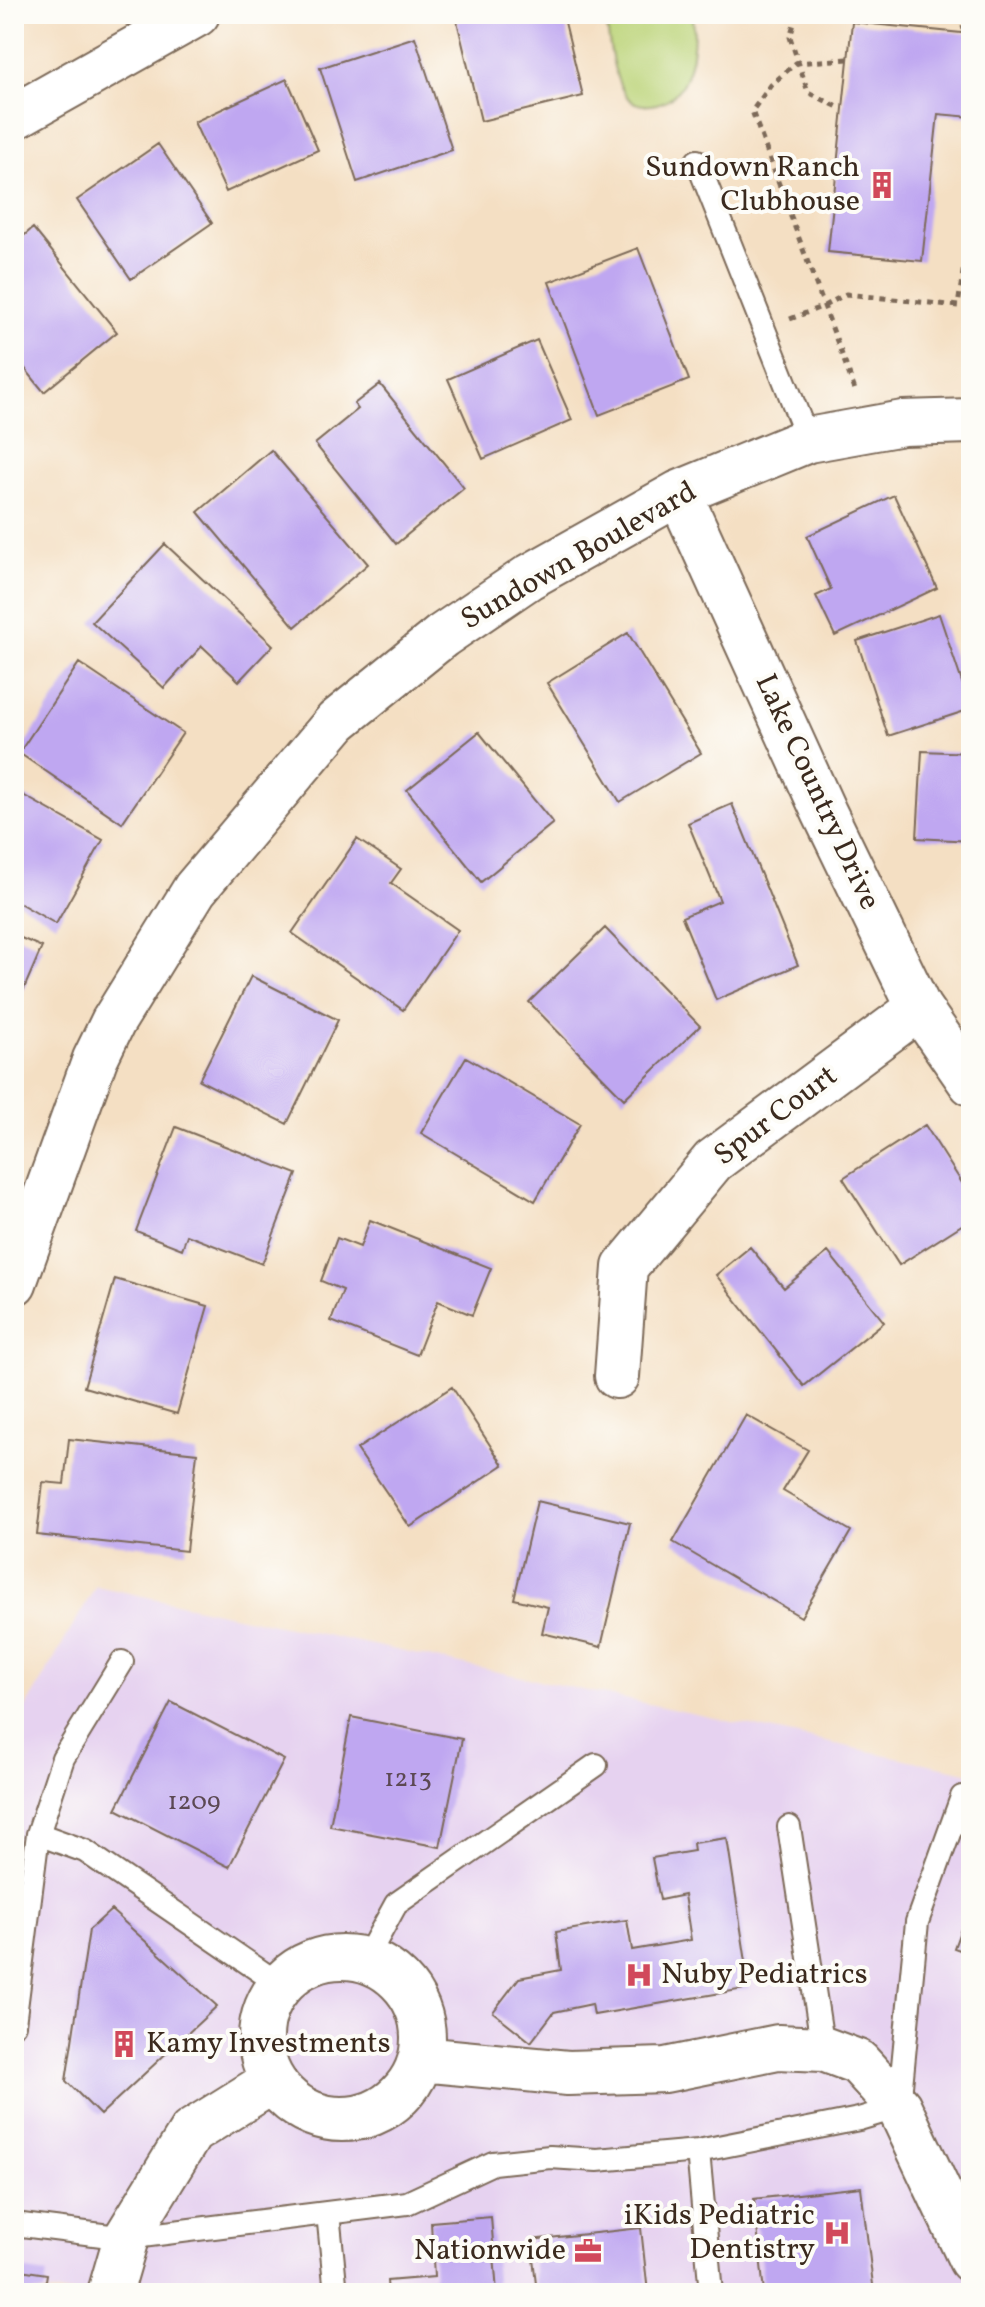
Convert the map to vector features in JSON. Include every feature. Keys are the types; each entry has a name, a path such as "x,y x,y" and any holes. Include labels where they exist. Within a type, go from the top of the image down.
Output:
{"street":[{"path":"14,117 197,14"},
{"name":"Sundown Boulevard","path":"14,1283 95,1059 113,1022 195,889 337,721 442,636 529,577 679,493 808,440 903,423 971,421"},
{"name":"Lake Country Drive","path":"679,493 824,812 919,1008 971,1083"},
{"name":"Spur Court","path":"617,1376 625,1267 713,1161 919,1008"},
{"path":"343,1955 366,1959 397,1977 415,2000 423,2029 421,2059 399,2097 375,2113 347,2121 317,2117 291,2103 271,2082 263,2061 262,2017 279,1984 301,1966 343,1955"},
{"path":"421,2059 568,2073 665,2070 778,2047 823,2049 858,2062 899,2107 962,2216 971,2260"},
{"path":"110,2293 126,2238 191,2132 271,2082"}],"lane":[{"path":"697,161 808,440"},
{"path":"14,2024 38,1834 63,1758 122,1662"},
{"path":"366,1959 396,1904 596,1765"},
{"path":"14,2224 126,2238 407,2203 493,2163 550,2157 597,2160 698,2151 859,2119 899,2107 917,1922 962,1797"},
{"path":"789,1827 823,2049"},
{"path":"38,1834 85,1851 279,1984"},
{"path":"698,2151 711,2293"},
{"path":"328,2213 336,2293"}],"path":[{"path":"797,14 790,37 808,92 842,109"},
{"path":"960,14 965,34"},
{"path":"848,59 796,63 771,85 752,111 867,429"},
{"path":"763,329 824,306 846,294 958,306 965,259"}],"shaded area":[{"path":"96,1586 971,1773 971,2293 14,2293 14,1728"}],"green space":[{"path":"605,14 693,14 692,56 688,70 683,83 665,101 651,105 639,104 628,98 618,81"}],"building":[{"path":"488,14 563,14 583,96 481,121 457,21"},
{"name":"Sundown Ranch Clubhouse","path":"852,22 971,34 971,117 938,114 922,261 828,252"},
{"path":"415,37 452,150 357,182 320,68"},
{"path":"287,79 318,150 226,192 194,122"},
{"path":"158,144 212,223 131,279 77,200"},
{"path":"33,228 117,332 44,392 14,355 14,244"},
{"path":"638,248 689,380 599,415 549,282"},
{"path":"537,340 572,420 483,459 448,379"},
{"path":"380,384 464,488 396,544 315,444 358,409 354,404"},
{"path":"271,450 368,564 295,627 198,512"},
{"path":"894,495 937,588 835,636 816,596 831,589 807,536"},
{"path":"165,544 273,645 239,681 202,646 164,688 92,622"},
{"path":"939,614 971,709 888,736 857,641"},
{"path":"628,633 701,753 620,802 547,683"},
{"path":"79,663 183,733 122,823 19,753"},
{"path":"479,732 553,823 481,882 407,790"},
{"path":"922,751 971,753 971,841 917,838"},
{"path":"14,790 103,840 56,924 14,900"},
{"path":"732,804 798,965 716,1000 682,917 720,901 688,823"},
{"path":"357,839 401,869 391,883 458,930 403,1010 292,933"},
{"path":"605,928 700,1026 624,1099 529,1002"},
{"path":"14,935 42,947 20,998 14,995"},
{"path":"251,976 338,1020 287,1124 199,1080"},
{"path":"466,1057 580,1124 535,1201 421,1133"},
{"path":"925,1125 971,1197 971,1219 899,1265 843,1178"},
{"path":"176,1127 297,1174 262,1264 187,1235 182,1249 136,1231"},
{"path":"370,1220 491,1268 472,1315 438,1301 417,1355 331,1321 343,1290 321,1281 337,1238 360,1247"},
{"path":"750,1247 784,1288 828,1252 884,1322 804,1386 716,1275"},
{"path":"115,1279 208,1306 177,1414 84,1387"},
{"path":"452,1387 503,1465 410,1527 357,1449"},
{"path":"746,1415 808,1450 783,1491 851,1531 801,1617 673,1542"},
{"path":"69,1439 197,1453 186,1551 37,1535 43,1482 64,1484"},
{"path":"537,1501 630,1523 601,1647 542,1633 548,1607 514,1599"},
{"path":"171,1702 284,1760 229,1867 116,1809"},
{"path":"351,1717 462,1739 440,1847 330,1826"},
{"path":"727,1838 750,1988 594,2015 592,2004 554,2012 531,2042 493,2012 519,1978 561,1970 556,1932 627,1920 632,1950 691,1940 684,1895 660,1900 652,1858 694,1851 693,1843"},
{"path":"971,1901 971,1954 954,1948"},
{"name":"Kamy Investments","path":"111,1910 217,2006 100,2115 66,2081 89,1930"},
{"path":"861,2187 874,2293 764,2293 754,2199"},
{"path":"491,2217 497,2293 388,2293 387,2281 434,2277 431,2222"},
{"path":"641,2228 648,2293 537,2293 531,2240"},
{"path":"14,2269 47,2274 44,2293 14,2293"}],"place":[{"name":"Sundown Ranch Clubhouse","path":"882,185"},
{"name":"Nuby Pediatrics","path":"639,1975"},
{"name":"Kamy Investments","path":"124,2044"},
{"name":"iKids Pediatric Dentistry","path":"837,2233"},
{"name":"Nationwide","path":"588,2251"}]}
